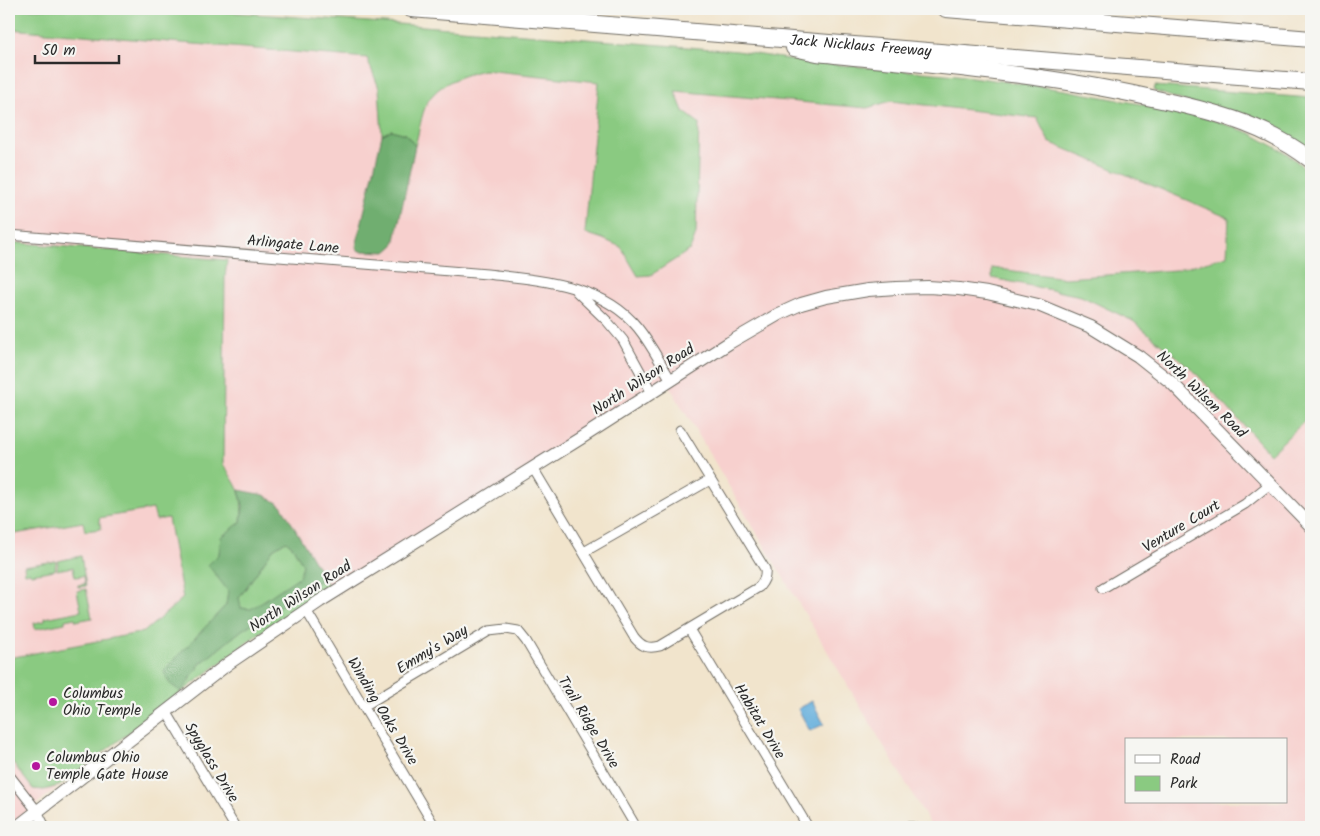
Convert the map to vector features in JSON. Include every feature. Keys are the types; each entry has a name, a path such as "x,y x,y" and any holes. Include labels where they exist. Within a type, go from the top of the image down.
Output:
{"highway":[{"name":"Jack Nicklaus Freeway","path":"411,9 1311,82"},
{"path":"946,9 1311,39"},
{"path":"730,34 817,53 1031,76 1169,101 1245,123 1274,136 1311,160"}],"main road":[{"name":"North Wilson Road","path":"17,827 229,663 306,610 729,343 779,314 826,296 868,290 928,287 987,293 1038,305 1097,330 1138,356 1172,383 1311,526"}],"street":[{"name":"Arlingate Lane","path":"9,235 487,274 560,284 597,297 618,309 638,328 671,380"},
{"name":"Arlingate Lane","path":"574,289 607,320 624,340 652,393"},
{"path":"533,468 634,637 641,645 650,648 660,646 759,587 764,582 766,576 766,569 680,430"},
{"path":"584,552 710,480"},
{"name":"Venture Court","path":"1103,588 1245,504 1270,484"},
{"name":"Winding Oaks Drive","path":"306,610 435,827"},
{"name":"Emmy's Way","path":"364,706 490,632 506,629 518,631"},
{"name":"Habitat Drive","path":"688,629 808,827"},
{"name":"Trail Ridge Drive","path":"518,631 526,641 636,827"},
{"name":"Spyglass Drive","path":"166,711 235,827"},
{"path":"9,775 36,811 45,827"},
{"path":"902,827 913,827"}],"shaded area":[{"path":"9,29 367,58 379,88 382,135 356,247 359,251 394,245 426,104 437,89 468,73 484,70 599,82 585,233 621,247 651,275 690,250 696,234 683,111 674,91 866,108 891,101 1038,118 1049,142 1229,218 1227,256 1176,270 1065,278 993,268 992,278 1081,296 1133,321 1192,370 1270,454 1311,415 1311,827 932,827 667,382 334,595 281,505 264,495 239,490 223,465 226,260 9,242"},
{"path":"159,498 228,591 181,692 9,825 9,519"}],"green space":[{"path":"9,9 184,9 737,51 805,62 957,75 1065,90 1172,110 1213,120 1250,133 1286,153 1311,173 1311,415 1270,454 1193,370 1133,321 1081,296 992,278 992,268 1065,278 1176,270 1227,256 1229,218 1049,142 1037,118 891,101 867,108 675,91 683,111 699,123 696,234 690,250 651,275 638,276 621,247 585,233 599,82 484,70 468,74 444,85 432,96 423,113 415,146 406,134 391,130 382,135 379,88 367,58 9,29"},
{"path":"1155,86 1311,98 1311,150 1281,133 1154,91"},
{"path":"391,130 406,134 415,146 394,245 386,252 359,251 356,247 382,135"},
{"path":"9,242 227,260 225,278 223,464 233,479 241,497 241,522 222,537 219,554 228,591 226,605 165,671 181,691 200,664 242,630 324,578 329,587 254,637 59,786 44,790 33,789 9,758 9,658 144,632 183,598 168,518 156,520 153,509 99,518 101,529 85,531 83,522 9,535"},
{"path":"239,490 264,495 281,505 324,578 242,630 200,664 181,692 169,683 164,671 226,605 228,591 208,565 219,554 221,537 241,522 243,506","holes":["286,541 293,547 303,565 299,577 251,609 241,608 239,598 273,549"]},
{"path":"286,541 293,547 303,565 299,577 251,610 241,608 239,598 273,549"},
{"path":"81,556 86,586 78,587 78,585 85,584 84,576 75,577 73,567 57,570 58,561"},
{"path":"56,561 55,570 31,574 30,572 25,573 24,566"},
{"path":"86,589 92,618 76,621 75,618 65,620 65,623 35,629 34,623 45,621 45,618 81,611 77,591"}],"water":[{"path":"812,701 824,724 810,731 798,709"}],"place":[{"name":"Columbus Ohio Temple","path":"53,702"},
{"name":"Columbus Ohio Temple Gate House","path":"36,766"}]}
